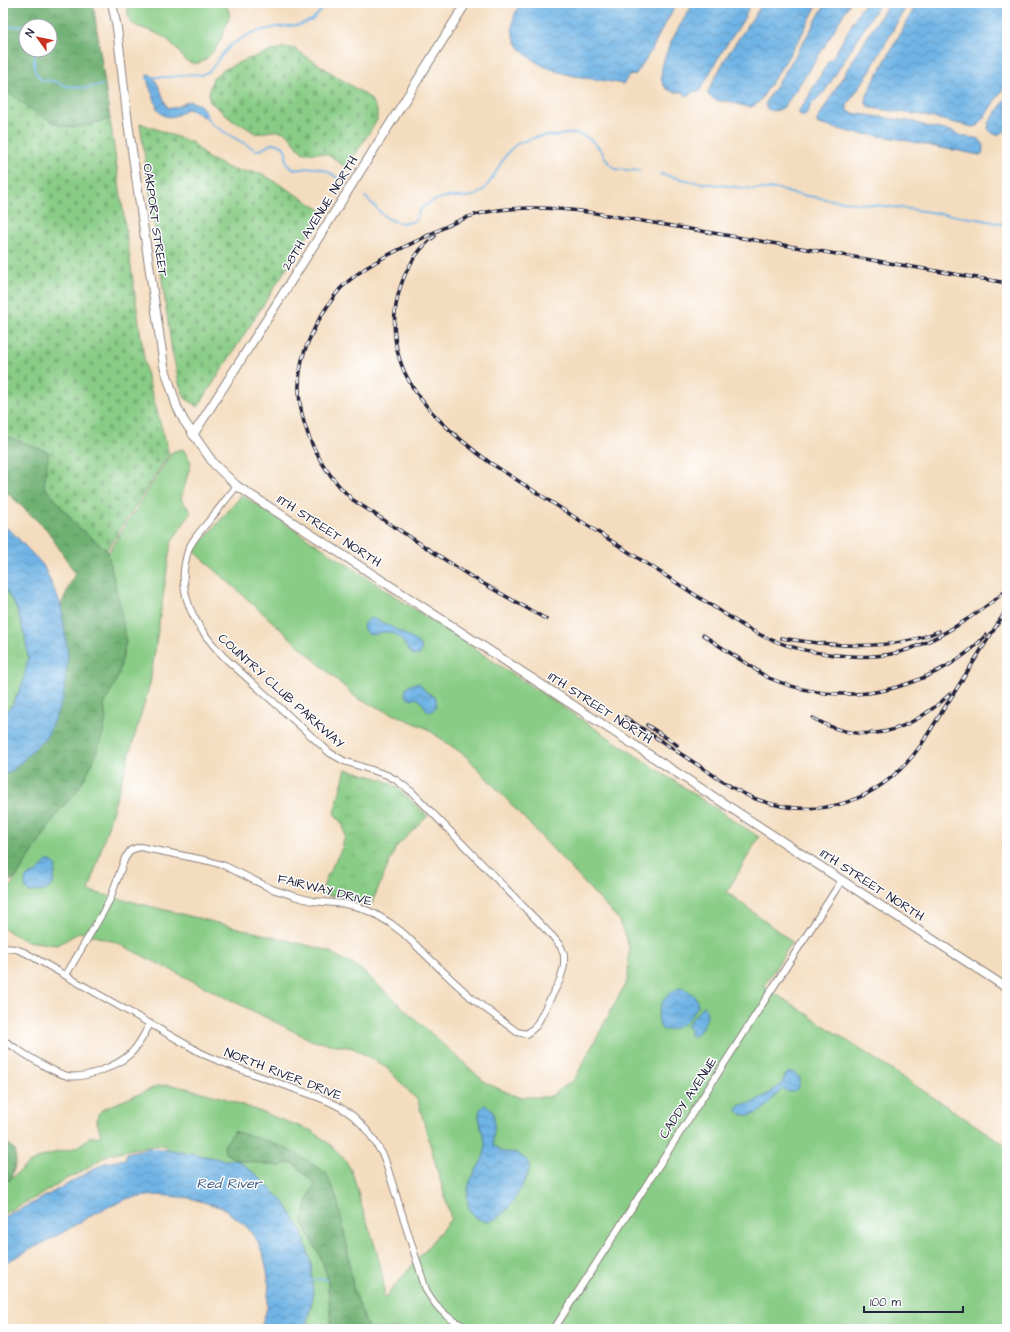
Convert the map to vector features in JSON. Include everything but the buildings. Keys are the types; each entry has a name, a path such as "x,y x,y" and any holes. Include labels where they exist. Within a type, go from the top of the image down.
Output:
{"street":[{"name":"OAKPORT STREET","path":"112,3 117,28 128,123 164,366 177,407 193,435"},
{"name":"28TH AVENUE NORTH","path":"193,435 466,3"},
{"name":"11TH STREET NORTH","path":"193,435 214,464 237,486 1007,988"},
{"name":"COUNTRY CLUB PARKWAY","path":"237,486 190,546 185,562 183,580 185,597 196,621 209,642 224,657 330,753 344,761 387,775 412,792 561,947 564,955 564,966 560,980 536,1026 527,1034"},
{"name":"FAIRWAY DRIVE","path":"66,975 110,899 125,858 131,850 140,847 209,861 225,866 272,889 319,902 345,904 375,914 403,933 474,1000 517,1032 527,1034"},
{"name":"CADDY AVENUE","path":"554,1329 842,880"},
{"name":"NORTH RIVER DRIVE","path":"3,948 16,949 26,952 150,1024 218,1061 316,1096 351,1115 365,1127 376,1142 384,1157 426,1290 435,1305 446,1316 460,1325 471,1329"},
{"path":"6,1042 55,1071 68,1076 81,1076 121,1062 139,1043 150,1024"}],"green space":[{"path":"3,3 93,3 110,119 79,126 62,126 45,119 7,92 3,93"},
{"path":"126,3 224,3 227,7 229,16 222,37 214,50 203,61 190,63 183,58 178,50 162,36 131,23"},
{"path":"284,47 295,49 370,98 377,110 377,120 347,168 324,154 302,152 292,139 284,132 271,131 256,134 233,121 209,101 211,84 217,74 235,64"},
{"path":"7,92 46,119 63,126 80,127 110,119 146,372 169,454 107,550 77,526 44,485 49,452 3,435 3,93"},
{"path":"140,123 193,143 208,158 233,170 261,173 323,211 198,407 185,398 179,383 172,351"},
{"path":"3,435 49,452 44,485 77,526 107,550 120,604 126,642 118,677 104,705 106,719 103,733 96,754 86,776 75,794 59,811 16,878 3,883 3,776 14,769 47,736 68,656 61,605 75,573 47,530 3,489"},
{"path":"183,449 191,462 181,499 191,512 171,543 150,684 89,891 326,950 359,968 486,1083 518,1097 549,1097 574,1080 628,979 629,946 618,919 467,757 426,728 358,699 194,551 242,495 759,837 727,892 792,942 764,986 1007,1146 1007,1329 348,1329 364,1318 353,1288 347,1246 337,1199 295,1153 237,1160 224,1160 166,1149 165,1145 143,1147 109,1154 42,1194 3,1214 3,1182 39,1158 74,1148 89,1137 101,1136 97,1121 98,1114 103,1109 158,1086 168,1085 221,1097 312,1131 337,1151 348,1164 355,1182 380,1263 384,1287 384,1299 451,1219 418,1101 387,1068 353,1048 313,1041 115,942 80,932 58,945 25,941 3,928 3,898 59,811 97,710 108,553 172,452"},
{"path":"3,585 21,620 28,649 28,658 26,674 23,682 12,704 3,717"},
{"path":"346,769 384,780 397,787 428,816 396,847 371,905 346,897 321,895 326,878 342,848 345,836 343,825 334,813"},
{"path":"234,1131 271,1142 295,1153 326,1173 337,1199 347,1246 353,1288 368,1329 333,1329 331,1322 327,1275 319,1254 303,1223 307,1202 315,1184 293,1163 286,1163 279,1167 237,1160 225,1153 224,1146"},
{"path":"3,1139 15,1150 16,1163 10,1180 3,1182"},
{"path":"237,1160 279,1167 286,1163 293,1163 315,1184 307,1202 303,1222 319,1254 327,1275 331,1322 333,1329 305,1329 313,1297 311,1262 301,1230 284,1202 258,1176"}],"water":[{"path":"521,3 677,3 651,51 636,74 629,76 623,84 559,72 547,68 527,55 519,47 514,38 512,27 514,16"},
{"path":"694,3 750,3 741,24 723,50 699,92 694,91 688,96 685,95 684,92 669,90 662,82 662,70 665,56 672,40"},
{"path":"763,3 818,3 799,40 759,102 754,106 748,107 711,98 708,95 708,91 728,54"},
{"path":"826,3 850,3 818,57 784,107 776,111 767,109 765,105 768,98 794,58"},
{"path":"866,3 880,3 825,91 811,105 805,116 801,116 798,112 809,96 827,62 832,59 860,10"},
{"path":"889,3 908,3 867,76 847,105 847,111 914,122 929,127 951,131 965,137 976,138 984,145 982,154 979,155 887,137 854,133 817,123 817,120 857,53"},
{"path":"917,3 1007,3 1007,83 978,126 973,127 921,115 871,108 866,104 866,99 870,88"},
{"path":"150,74 158,85 167,107 172,108 190,101 200,105 206,112 206,115 203,117 194,111 186,109 175,116 167,117 163,115 157,108 149,85 147,75"},
{"path":"1007,97 1007,128 1004,132 997,135 988,129 989,123"},
{"path":"3,525 12,532 43,565 61,605 68,656 63,699 47,736 14,769 3,776 3,717 14,702 23,682 28,658 25,636 17,609 3,585"},
{"path":"372,618 398,630 417,642 421,647 420,654 417,656 413,655 400,638 392,633 384,632 368,634 363,627 366,621"},
{"path":"418,683 425,691 436,698 436,706 429,712 418,699 409,698 405,695 408,686"},
{"path":"47,861 51,861 56,866 53,885 45,891 29,892 26,890 25,884 27,876 38,871"},
{"path":"682,988 693,995 698,1006 682,1025 673,1029 663,1030 660,1027 659,1020 660,1008 666,997 671,992"},
{"path":"704,1005 707,1015 705,1022 700,1031 692,1037 690,1035 690,1029 686,1026"},
{"path":"793,1072 800,1078 799,1086 795,1091 790,1092 783,1089 763,1110 753,1115 746,1115 738,1112 737,1109 740,1105 752,1103 781,1085 786,1074"},
{"path":"485,1105 490,1108 494,1117 493,1145 503,1152 517,1153 528,1161 530,1165 524,1183 510,1205 494,1220 485,1221 476,1217 470,1210 468,1204 468,1193 469,1185 484,1154 485,1142 480,1124 479,1113 481,1108"},
{"name":"Red River","path":"148,1148 179,1151 224,1160 237,1160 258,1176 284,1202 301,1230 311,1262 313,1297 305,1329 260,1329 267,1309 269,1282 264,1257 258,1242 247,1227 223,1208 190,1198 157,1195 129,1198 97,1212 58,1235 3,1264 3,1217 37,1201 105,1163 125,1159 127,1153"}],"waterway":[{"path":"147,79 153,77 171,77 191,74 201,75 210,71 231,45 251,33 277,27 299,25 312,20 328,3"},
{"path":"3,27 18,26"},
{"path":"34,58 36,74 42,80 54,81 66,86 86,88 102,85"},
{"path":"205,114 210,123 256,150 260,150 271,144 280,145 286,152 286,161 289,167 298,170 307,168 321,169 339,179"},
{"path":"365,197 390,220 404,223 412,222 416,220 421,209 435,200 447,197 475,196 478,194 488,184 506,155 517,144 534,138 571,133 583,136 597,145 608,162 616,169 640,171"},
{"path":"660,174 695,182 753,189 780,189 790,193 832,200 909,209 978,219 1007,225"},
{"path":"310,1280 327,1279"}],"railway":[{"path":"546,619 470,576 353,500 327,471 317,454 303,418 299,380 302,360 306,346 328,305 341,288 359,272 390,254 446,226 470,216 514,208 541,208 595,213 1007,283"},
{"path":"435,236 413,259 400,288 395,317 396,343 402,367 414,389 429,409 447,428 489,462 745,627 769,639 801,649 834,655 882,655 896,653 925,643 983,609 1007,590"},
{"path":"625,717 741,793 756,799 780,806 804,808 826,807 848,802 869,793 888,780 905,764 921,745 1007,609"},
{"path":"781,638 840,645 881,645 920,638 939,631"},
{"path":"703,635 769,678 810,690 842,694 870,693 907,684 925,677 959,658 974,647 986,635"},
{"path":"813,718 832,727 851,732 868,734 886,732 919,718 950,694"},
{"path":"647,725 677,745"}]}
